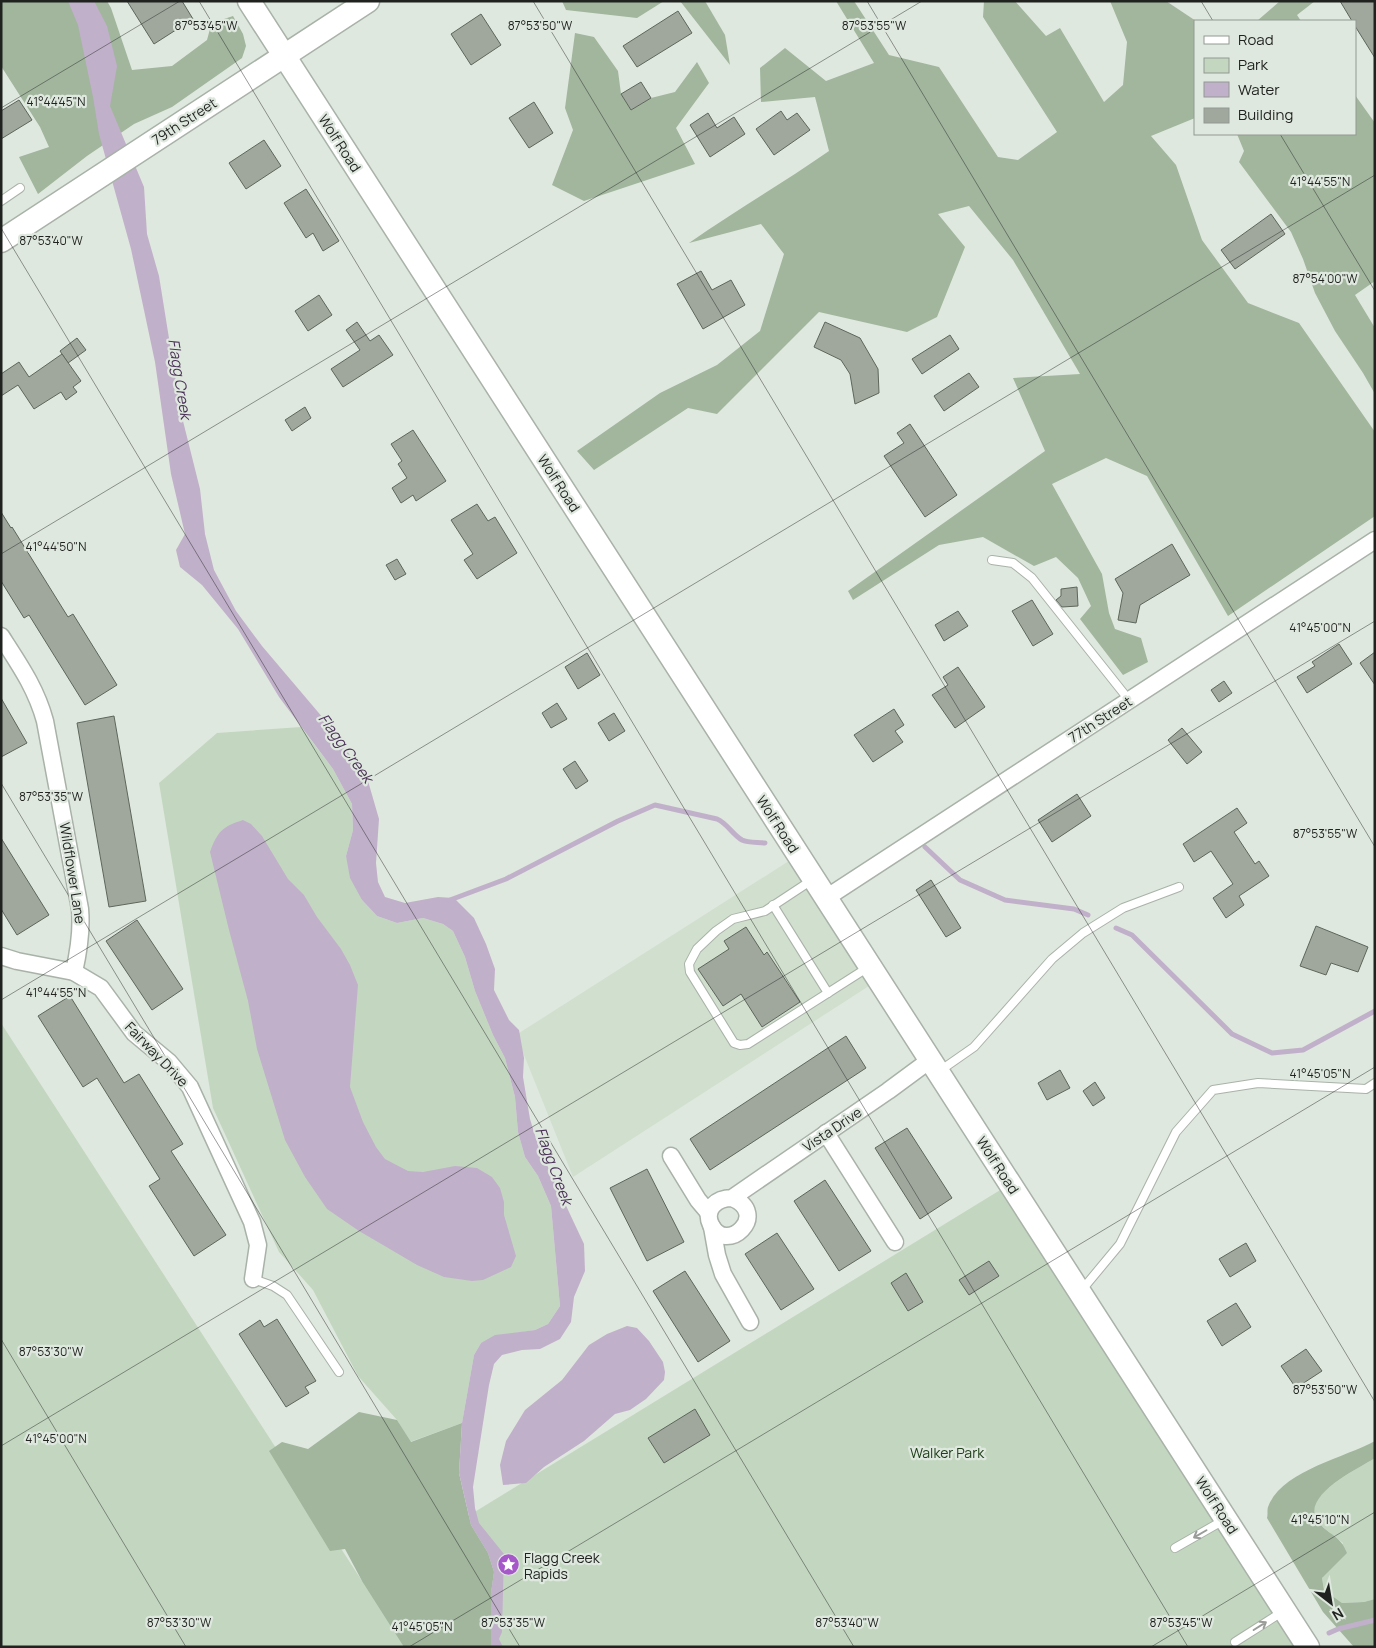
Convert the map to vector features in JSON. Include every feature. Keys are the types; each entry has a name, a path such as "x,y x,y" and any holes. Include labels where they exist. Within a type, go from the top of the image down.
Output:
{"street":[{"name":"Wolf Road","path":"249,1 1308,1647"},
{"name":"79th Street","path":"1,241 368,1"},
{"name":"77th Street","path":"826,898 1375,540"},
{"name":"Wildflower Lane","path":"1,636 32,683 40,701 45,721 80,909 81,942 74,972"},
{"name":"Fairway Drive","path":"1,956 74,972 101,988 134,1033 168,1062 190,1087 252,1222 258,1245 253,1279"},
{"name":"Vista Drive","path":"711,1220 712,1206 718,1200 732,1198 826,1133 934,1066"},
{"path":"826,1133 895,1242"},
{"path":"670,1156 711,1220 717,1233 724,1236 739,1232 747,1220 747,1212 744,1206 739,1200 732,1198"},
{"path":"711,1220 717,1255 723,1274 750,1322"}],"lane":[{"path":"1,200 20,188"},
{"path":"992,560 1013,563 1032,578 1129,700"},
{"path":"814,879 765,911 733,919 716,931 697,949 689,964 690,972 734,1043 740,1045 748,1044 870,966"},
{"path":"934,1066 974,1047 1052,959 1083,934 1123,908 1178,887"},
{"path":"773,905 828,993"},
{"path":"1080,1293 1120,1244 1176,1132 1213,1090 1258,1083 1366,1089 1375,1083"},
{"path":"253,1279 273,1286 287,1295 339,1372"},
{"path":"1175,1548 1226,1519"},
{"path":"1235,1642 1284,1611"}],"shaded area":[{"path":"1,1 107,1 132,70 172,66 207,40 210,29 215,22 233,16 243,34 246,46 242,58 172,107 134,124 87,156 38,194 19,157 49,147 40,127 1,66"},
{"path":"562,1 664,1 637,18 566,10"},
{"path":"680,1 705,1 725,35 730,65"},
{"path":"836,1 854,1 889,55 939,67 998,157 1018,160 1057,132 983,17 984,1 1015,1 1046,36 1060,28 1104,102 1123,85 1127,42 1110,1 1166,1 1194,20 1194,118 1151,136 1176,165 1202,240 1248,303 1299,323 1375,432 1375,516 1228,616 1147,476 1106,458 1052,484 1102,574 1109,613 1115,629 1141,638 1148,662 1123,675 1080,619 1091,606 1078,578 1056,557 1034,566 983,537 939,545 853,600 848,591 1045,451 1013,378 1080,374 1013,260 969,206 938,214 965,247 937,317 907,332 819,312 717,414 688,408 594,470 577,451 660,393 717,365 760,331 784,254 761,224 689,243 829,151 815,97 761,102 760,68 785,48 826,81 874,63"},
{"path":"1280,1 1315,1 1297,15 1300,20 1258,20"},
{"path":"575,33 594,37 618,71 621,94 631,110 651,98 675,92 697,62 709,83 676,128 695,164 584,201 552,185 573,130 565,108"},
{"path":"1356,96 1375,123 1375,281 1355,295 1375,328 1375,394 1335,331 1315,293 1291,232 1239,162 1244,151 1237,135 1356,135"},
{"path":"792,859 872,984 573,1177 516,1035"},
{"path":"359,1412 397,1420 411,1442 462,1423 459,1473 471,1525 488,1553 494,1572 491,1593 491,1647 404,1647 362,1581 345,1549 330,1551 269,1451 282,1442 308,1449"},
{"path":"1375,1441 1375,1458 1332,1485 1316,1503 1314,1513 1319,1523 1338,1539 1347,1553 1322,1578 1324,1590 1342,1603 1364,1602 1375,1599 1375,1647 1354,1647 1323,1612 1267,1518 1268,1507 1275,1495 1299,1475"}],"green space":[{"path":"301,727 333,769 352,804 353,830 346,856 362,900 377,916 397,923 423,918 443,924 453,931 465,957 475,991 493,1035 505,1058 515,1097 518,1132 525,1157 538,1176 551,1206 560,1306 548,1324 535,1330 516,1333 481,1343 474,1355 462,1423 410,1442 397,1420 358,1376 313,1290 279,1252 213,1108 159,783 217,733"},
{"name":"Walker Park","path":"1,1023 362,1581 1010,1184 1300,1647 1,1647"},
{"path":"1375,1458 1375,1599 1364,1602 1342,1603 1324,1590 1322,1578 1343,1543 1318,1522 1314,1513 1315,1505 1327,1489 1337,1481"}],"water":[{"path":"68,1 94,1 107,26 117,66 110,106 144,187 147,234 159,276 181,413 200,489 205,534 214,570 236,611 262,646 329,725 368,781 379,819 376,863 378,882 385,897 405,903 438,897 454,898 474,918 495,969 494,990 509,1020 519,1030 524,1058 523,1077 530,1119 539,1148 584,1244 585,1271 574,1297 571,1322 560,1339 540,1349 522,1350 502,1355 494,1364 489,1385 473,1487 479,1523 504,1554 502,1632 499,1639 503,1647 491,1647 491,1593 494,1572 488,1553 471,1525 459,1473 462,1423 474,1355 481,1343 495,1335 535,1330 548,1324 560,1306 551,1206 538,1176 525,1157 518,1132 515,1097 505,1058 493,1035 475,991 465,957 453,931 443,924 423,918 397,923 377,916 362,900 350,878 346,856 353,830 352,804 333,769 279,697 238,629 202,585 180,567 176,550 185,534 171,474 155,362 131,249 99,134 78,25"},
{"path":"243,820 251,824 262,836 288,879 304,895 350,965 358,985 350,1087 363,1122 376,1147 385,1159 408,1171 423,1172 455,1166 477,1168 492,1177 500,1188 504,1202 504,1215 516,1256 511,1267 483,1280 472,1281 444,1277 417,1265 359,1231 327,1209 305,1177 285,1140 257,1049 248,1001 210,852 215,839 226,827"},
{"path":"627,1326 637,1328 649,1341 663,1362 664,1380 646,1399 630,1410 615,1414 584,1441 544,1467 526,1483 503,1485 500,1465 506,1441 525,1410 562,1380 589,1345 607,1334"}],"building":[{"path":"127,1 182,1 193,19 154,44"},
{"path":"1340,1 1375,1 1375,58 1356,28 1356,20 1351,20"},
{"path":"678,11 692,33 637,67 623,46"},
{"path":"481,14 501,45 471,65 451,34"},
{"path":"641,82 651,98 631,110 621,94"},
{"path":"19,100 32,120 1,139 1,111"},
{"path":"534,102 553,133 529,148 509,118"},
{"path":"781,111 787,120 797,113 810,130 774,155 756,129"},
{"path":"708,113 717,128 734,117 745,134 710,157 690,125"},
{"path":"264,140 281,166 246,189 229,163"},
{"path":"306,189 339,241 323,251 313,233 306,238 284,203"},
{"path":"1271,214 1285,234 1235,269 1221,250"},
{"path":"701,271 712,290 731,280 745,305 703,329 677,284"},
{"path":"319,295 332,315 308,331 295,311"},
{"path":"357,322 370,341 379,335 393,355 343,387 331,369 360,350 346,330"},
{"path":"825,322 860,338 878,369 879,393 855,404 850,374 841,360 814,347"},
{"path":"950,335 959,349 922,374 912,359"},
{"path":"77,338 86,350 68,363 60,351"},
{"path":"62,354 81,381 73,387 77,392 66,400 61,392 34,409 18,385 1,396 1,374 19,362 29,377"},
{"path":"969,373 979,387 944,411 934,396"},
{"path":"305,407 311,418 292,431 285,420"},
{"path":"910,424 957,495 925,517 884,456 904,443 897,433"},
{"path":"413,430 446,481 416,501 413,495 401,503 392,488 407,478 398,464 402,461 391,444"},
{"path":"477,504 488,521 495,517 517,553 477,579 464,560 473,554 451,520"},
{"path":"1,512 68,617 73,614 117,685 85,705 29,615 24,618 1,581"},
{"path":"1172,544 1190,575 1140,605 1136,623 1118,620 1123,593 1115,579"},
{"path":"397,559 406,574 395,580 386,565"},
{"path":"1077,587 1078,606 1062,607 1056,600 1061,596 1061,589"},
{"path":"1032,600 1053,634 1033,646 1012,611"},
{"path":"958,611 968,626 944,641 935,625"},
{"path":"1339,644 1352,664 1307,693 1297,677 1315,666 1312,662"},
{"path":"1375,652 1375,685 1360,663"},
{"path":"587,653 600,675 578,689 565,667"},
{"path":"958,667 985,707 955,728 932,695 948,685 943,677"},
{"path":"1224,681 1232,693 1219,702 1211,690"},
{"path":"1,698 27,743 1,757"},
{"path":"557,703 567,719 551,728 542,713"},
{"path":"894,709 904,725 895,731 903,742 873,762 854,735"},
{"path":"614,713 625,731 609,741 598,723"},
{"path":"114,716 146,901 109,907 77,723"},
{"path":"1182,728 1202,752 1187,764 1168,740"},
{"path":"575,761 588,781 576,789 563,769"},
{"path":"1077,794 1091,816 1052,842 1038,820"},
{"path":"1237,808 1247,823 1234,832 1255,864 1259,861 1269,876 1239,896 1244,905 1226,918 1213,898 1233,884 1211,851 1194,862 1183,844"},
{"path":"1,838 49,915 17,935 1,909"},
{"path":"931,880 961,928 946,937 916,890"},
{"path":"137,920 183,989 152,1010 106,941"},
{"path":"1316,926 1368,947 1358,972 1331,963 1326,975 1300,966"},
{"path":"746,927 764,955 767,952 800,1002 762,1027 741,994 723,1006 698,969 729,949 724,941"},
{"path":"70,996 124,1083 139,1074 183,1144 171,1151 226,1235 194,1256 149,1186 160,1179 97,1078 83,1087 38,1016"},
{"path":"846,1036 866,1068 710,1170 690,1139"},
{"path":"1060,1070 1070,1088 1047,1100 1038,1083"},
{"path":"1095,1082 1105,1098 1093,1106 1083,1091"},
{"path":"907,1128 952,1198 920,1219 875,1148"},
{"path":"647,1169 684,1242 647,1261 610,1188"},
{"path":"825,1180 871,1251 839,1271 794,1201"},
{"path":"777,1233 814,1289 781,1310 745,1254"},
{"path":"1246,1243 1256,1261 1230,1277 1219,1259"},
{"path":"989,1261 999,1276 969,1295 959,1280"},
{"path":"685,1271 730,1341 698,1362 653,1291"},
{"path":"906,1273 923,1302 908,1311 891,1283"},
{"path":"1236,1303 1251,1327 1222,1346 1207,1321"},
{"path":"277,1319 316,1381 305,1387 309,1393 286,1407 239,1334 260,1320 264,1327"},
{"path":"1306,1349 1322,1371 1296,1388 1281,1366"},
{"path":"695,1409 710,1435 664,1463 648,1438"}],"waterway":[{"path":"450,900 506,879 618,821 655,805 717,819 742,840 765,843"},
{"path":"925,847 960,880 1005,900 1074,909 1088,915"},
{"path":"1116,928 1132,935 1232,1034 1272,1053 1303,1050 1375,1011"},
{"path":"1329,1633 1375,1620"}],"place":[{"name":"Flagg Creek Rapids","path":"508,1565"}],"water label":[{"name":"Flagg Creek","path":"180,379"},
{"name":"Flagg Creek","path":"346,748"},
{"name":"Flagg Creek","path":"554,1166"}]}
